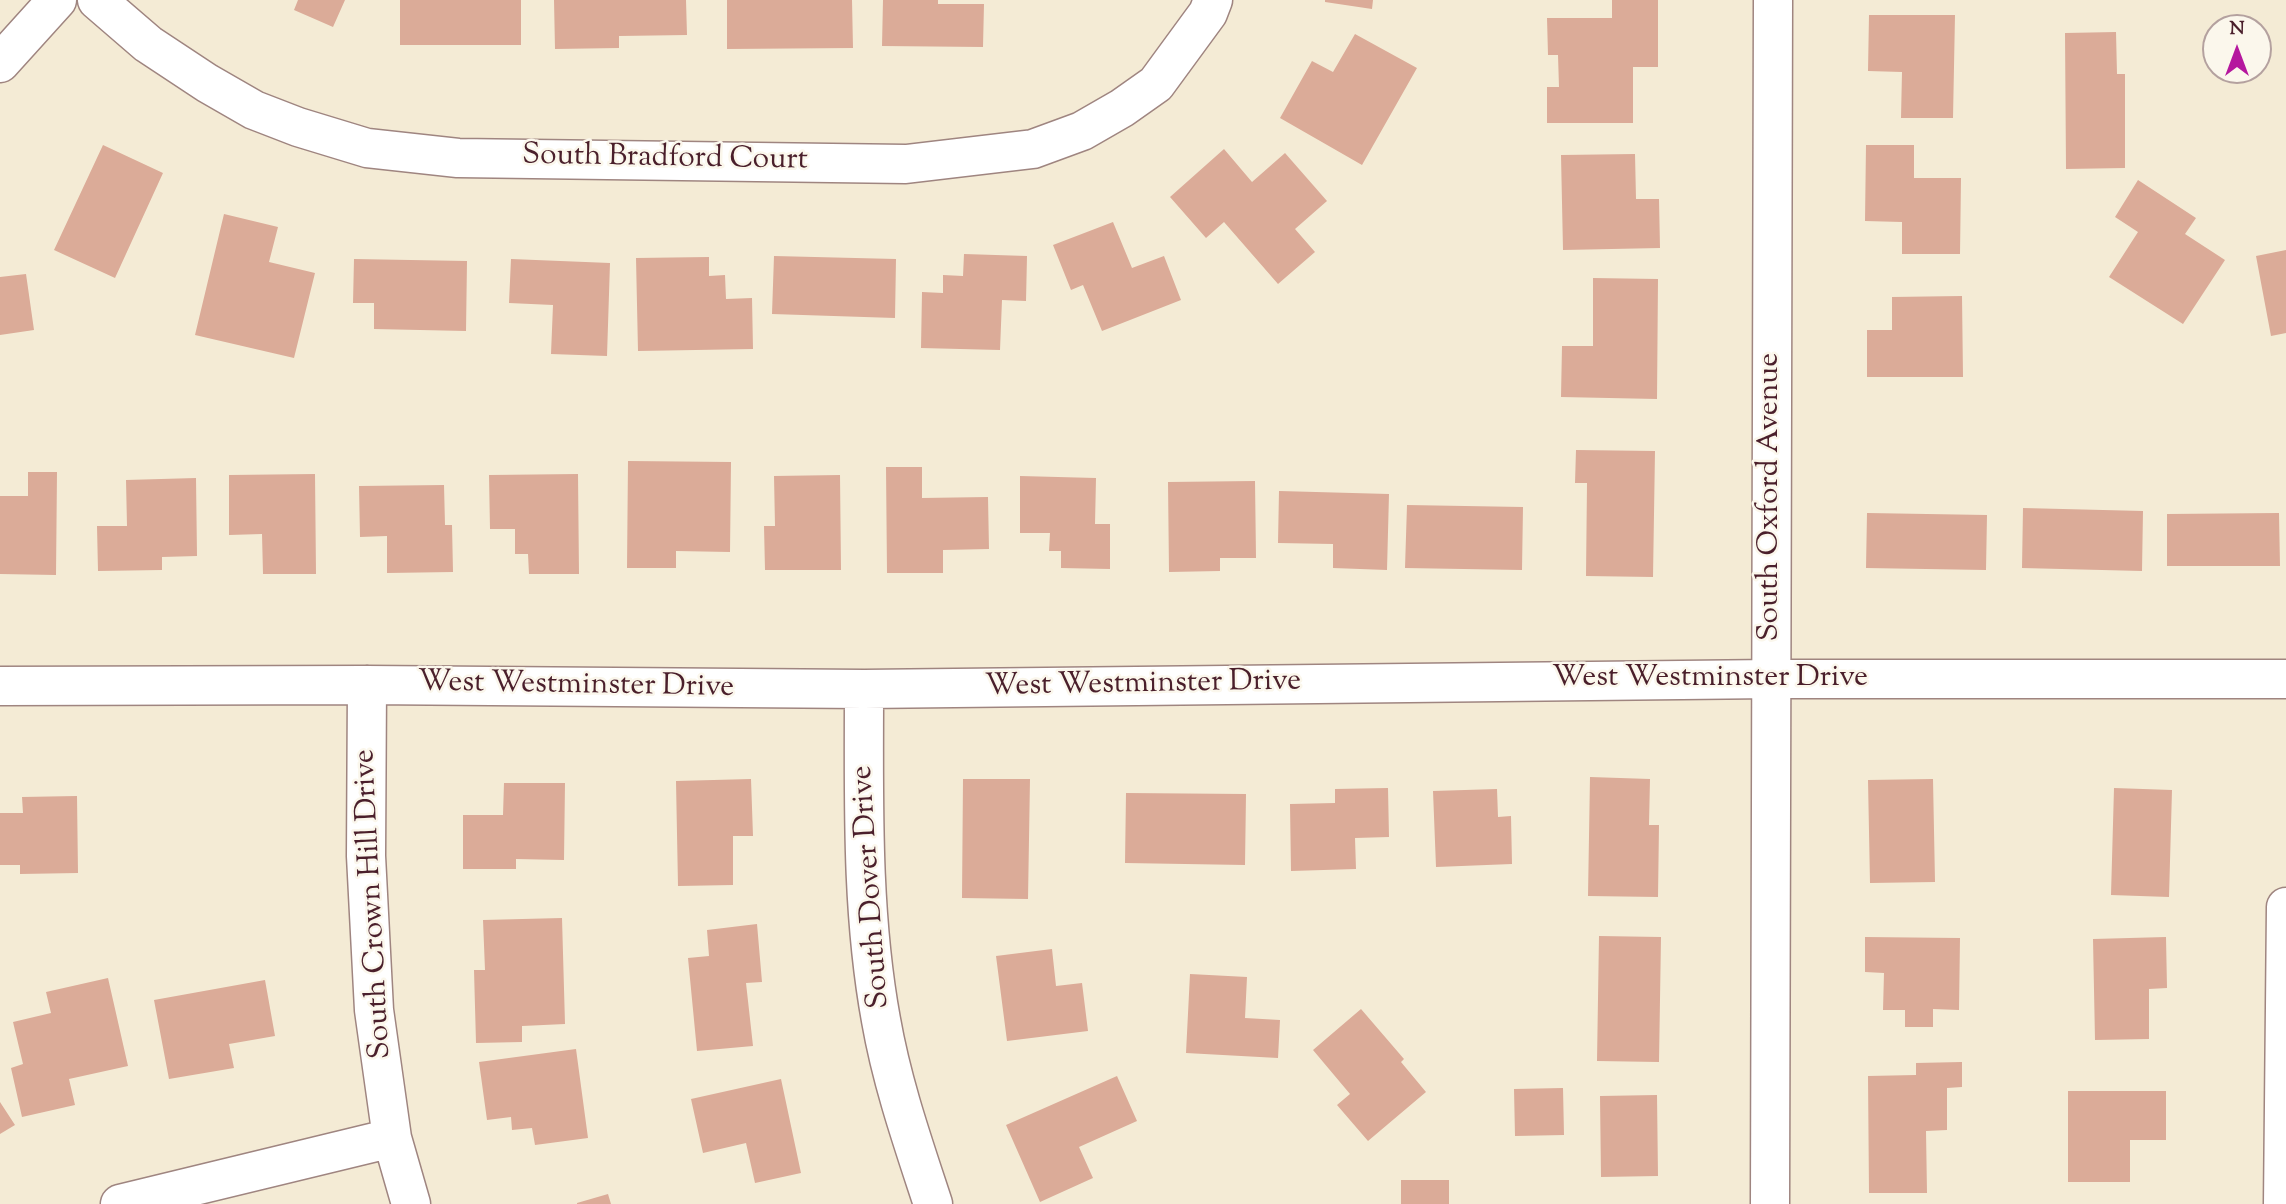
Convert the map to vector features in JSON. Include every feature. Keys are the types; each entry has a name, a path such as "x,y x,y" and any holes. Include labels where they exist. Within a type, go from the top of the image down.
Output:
{"street":[{"path":"0,63 57,0"},
{"name":"South Bradford Court","path":"97,0 148,44 254,110 367,148 458,158 906,164 1033,149 1082,131 1156,84 1209,13 1213,0"},
{"name":"South Oxford Avenue","path":"1770,1204 1773,0"},
{"name":"West Westminster Drive","path":"0,686 367,685 864,689 1772,679 2286,679"},
{"name":"South Crown Hill Drive","path":"367,685 366,856 374,1010 392,1138 411,1204"},
{"name":"South Dover Drive","path":"864,689 864,849 871,948 880,1019 901,1110 933,1204"},
{"path":"2283,1204 2286,907"},
{"path":"120,1204 392,1138"}],"building":[{"path":"298,0 345,0 333,27 294,10"},
{"path":"400,0 521,0 521,45 400,45"},
{"path":"554,0 686,0 687,35 619,36 619,48 555,49"},
{"path":"727,0 852,0 853,48 727,49"},
{"path":"883,0 938,0 938,4 984,4 983,47 882,46"},
{"path":"1325,0 1373,0 1372,9"},
{"path":"1612,0 1658,0 1658,67 1633,67 1633,123 1547,123 1547,87 1559,87 1558,55 1548,55 1547,18 1612,18"},
{"path":"1869,15 1955,15 1953,118 1901,118 1902,72 1868,71"},
{"path":"2116,32 2117,74 2125,74 2125,168 2066,169 2065,33"},
{"path":"1355,34 1417,68 1362,165 1280,118 1312,61 1333,72"},
{"path":"103,145 163,173 115,278 54,250"},
{"path":"1866,145 1914,145 1914,178 1961,178 1960,254 1902,254 1902,222 1865,221"},
{"path":"1224,149 1252,182 1285,153 1327,201 1295,229 1315,252 1278,284 1224,222 1206,238 1170,197"},
{"path":"1635,154 1636,199 1659,199 1660,248 1563,250 1561,155"},
{"path":"2138,180 2196,218 2185,234 2225,260 2183,324 2109,277 2138,232 2115,217"},
{"path":"224,214 278,227 269,262 315,273 294,358 195,335"},
{"path":"1113,222 1132,268 1164,256 1181,300 1102,331 1083,285 1071,290 1053,245"},
{"path":"2286,250 2286,333 2271,336 2256,256"},
{"path":"964,254 1027,256 1026,301 1002,300 1000,350 921,348 922,292 943,293 943,275 963,276"},
{"path":"774,256 896,259 895,318 772,314"},
{"path":"709,257 709,276 725,275 726,299 752,298 753,349 638,351 636,258"},
{"path":"354,259 467,261 466,331 374,329 374,303 353,303"},
{"path":"511,259 610,263 607,356 551,354 553,305 509,303"},
{"path":"26,274 34,330 0,335 0,277"},
{"path":"1593,278 1658,279 1657,399 1561,397 1562,346 1593,346"},
{"path":"1962,296 1963,377 1867,377 1867,330 1892,330 1892,297"},
{"path":"1576,450 1655,451 1653,577 1586,576 1587,483 1575,483"},
{"path":"628,461 731,462 730,552 676,551 676,568 627,568"},
{"path":"886,467 922,467 922,498 988,497 989,549 943,550 943,573 887,573"},
{"path":"28,472 57,472 56,575 0,574 0,496 28,496"},
{"path":"315,474 316,574 263,574 262,534 229,535 229,475"},
{"path":"578,474 579,574 529,574 528,554 515,554 515,529 490,529 489,475"},
{"path":"840,475 841,570 765,570 764,526 775,526 774,476"},
{"path":"1020,476 1096,478 1095,524 1110,524 1110,569 1061,568 1061,551 1049,551 1050,533 1020,533"},
{"path":"196,478 197,556 162,557 162,570 98,571 97,526 127,526 126,480"},
{"path":"1255,481 1256,558 1220,558 1220,571 1169,572 1168,482"},
{"path":"444,485 445,525 452,525 453,572 387,573 387,536 360,537 359,486"},
{"path":"1279,491 1389,494 1387,570 1333,568 1333,544 1278,543"},
{"path":"1407,505 1523,507 1522,570 1405,568"},
{"path":"2023,508 2143,511 2142,571 2022,568"},
{"path":"1867,513 1987,515 1986,570 1866,568"},
{"path":"2279,513 2280,566 2167,566 2167,514"},
{"path":"1590,777 1650,779 1649,825 1659,825 1658,897 1588,896"},
{"path":"751,779 753,836 733,836 733,885 678,886 676,781"},
{"path":"963,779 1030,779 1028,899 962,898"},
{"path":"1933,779 1935,882 1870,883 1868,780"},
{"path":"504,783 565,783 564,860 516,859 516,869 463,869 463,815 503,815"},
{"path":"1388,788 1389,837 1355,838 1356,869 1291,871 1290,804 1335,803 1335,789"},
{"path":"2114,788 2172,790 2169,897 2111,895"},
{"path":"1497,789 1498,817 1511,816 1512,864 1436,867 1433,791"},
{"path":"1126,793 1246,794 1245,865 1125,863"},
{"path":"77,796 78,873 20,874 20,865 0,865 0,813 23,813 22,797"},
{"path":"562,918 565,1024 522,1026 522,1042 476,1043 474,970 485,970 483,920"},
{"path":"757,924 762,982 746,983 753,1046 697,1051 688,958 709,956 707,930"},
{"path":"1599,936 1661,937 1659,1062 1597,1061"},
{"path":"1865,937 1960,938 1959,1010 1933,1009 1933,1027 1905,1027 1905,1010 1883,1010 1884,973 1865,972"},
{"path":"2166,937 2167,988 2149,989 2149,1039 2095,1040 2093,939"},
{"path":"1052,949 1056,986 1082,983 1088,1031 1007,1041 996,956"},
{"path":"1190,974 1247,977 1245,1018 1280,1020 1278,1058 1186,1053"},
{"path":"108,978 128,1066 69,1079 75,1105 22,1117 11,1068 23,1064 13,1022 51,1013 46,992"},
{"path":"265,980 275,1036 229,1044 234,1068 169,1079 154,1000"},
{"path":"1361,1009 1404,1059 1401,1062 1426,1092 1368,1141 1337,1105 1350,1094 1313,1050"},
{"path":"576,1049 588,1138 535,1145 532,1128 512,1130 511,1117 487,1120 479,1062"},
{"path":"1962,1062 1962,1087 1947,1088 1947,1130 1926,1131 1927,1193 1869,1193 1868,1076 1916,1075 1916,1063"},
{"path":"1117,1076 1137,1121 1079,1147 1093,1178 1040,1202 1006,1125"},
{"path":"781,1079 801,1173 755,1183 746,1143 703,1153 691,1099"},
{"path":"1563,1088 1564,1135 1515,1136 1514,1089"},
{"path":"2068,1091 2166,1091 2166,1140 2130,1140 2130,1182 2068,1182"},
{"path":"1657,1095 1658,1176 1601,1177 1600,1096"},
{"path":"0,1102 15,1125 0,1134"},
{"path":"1401,1180 1449,1180 1449,1204 1401,1204"},
{"path":"608,1194 611,1204 577,1204 577,1203"}]}
